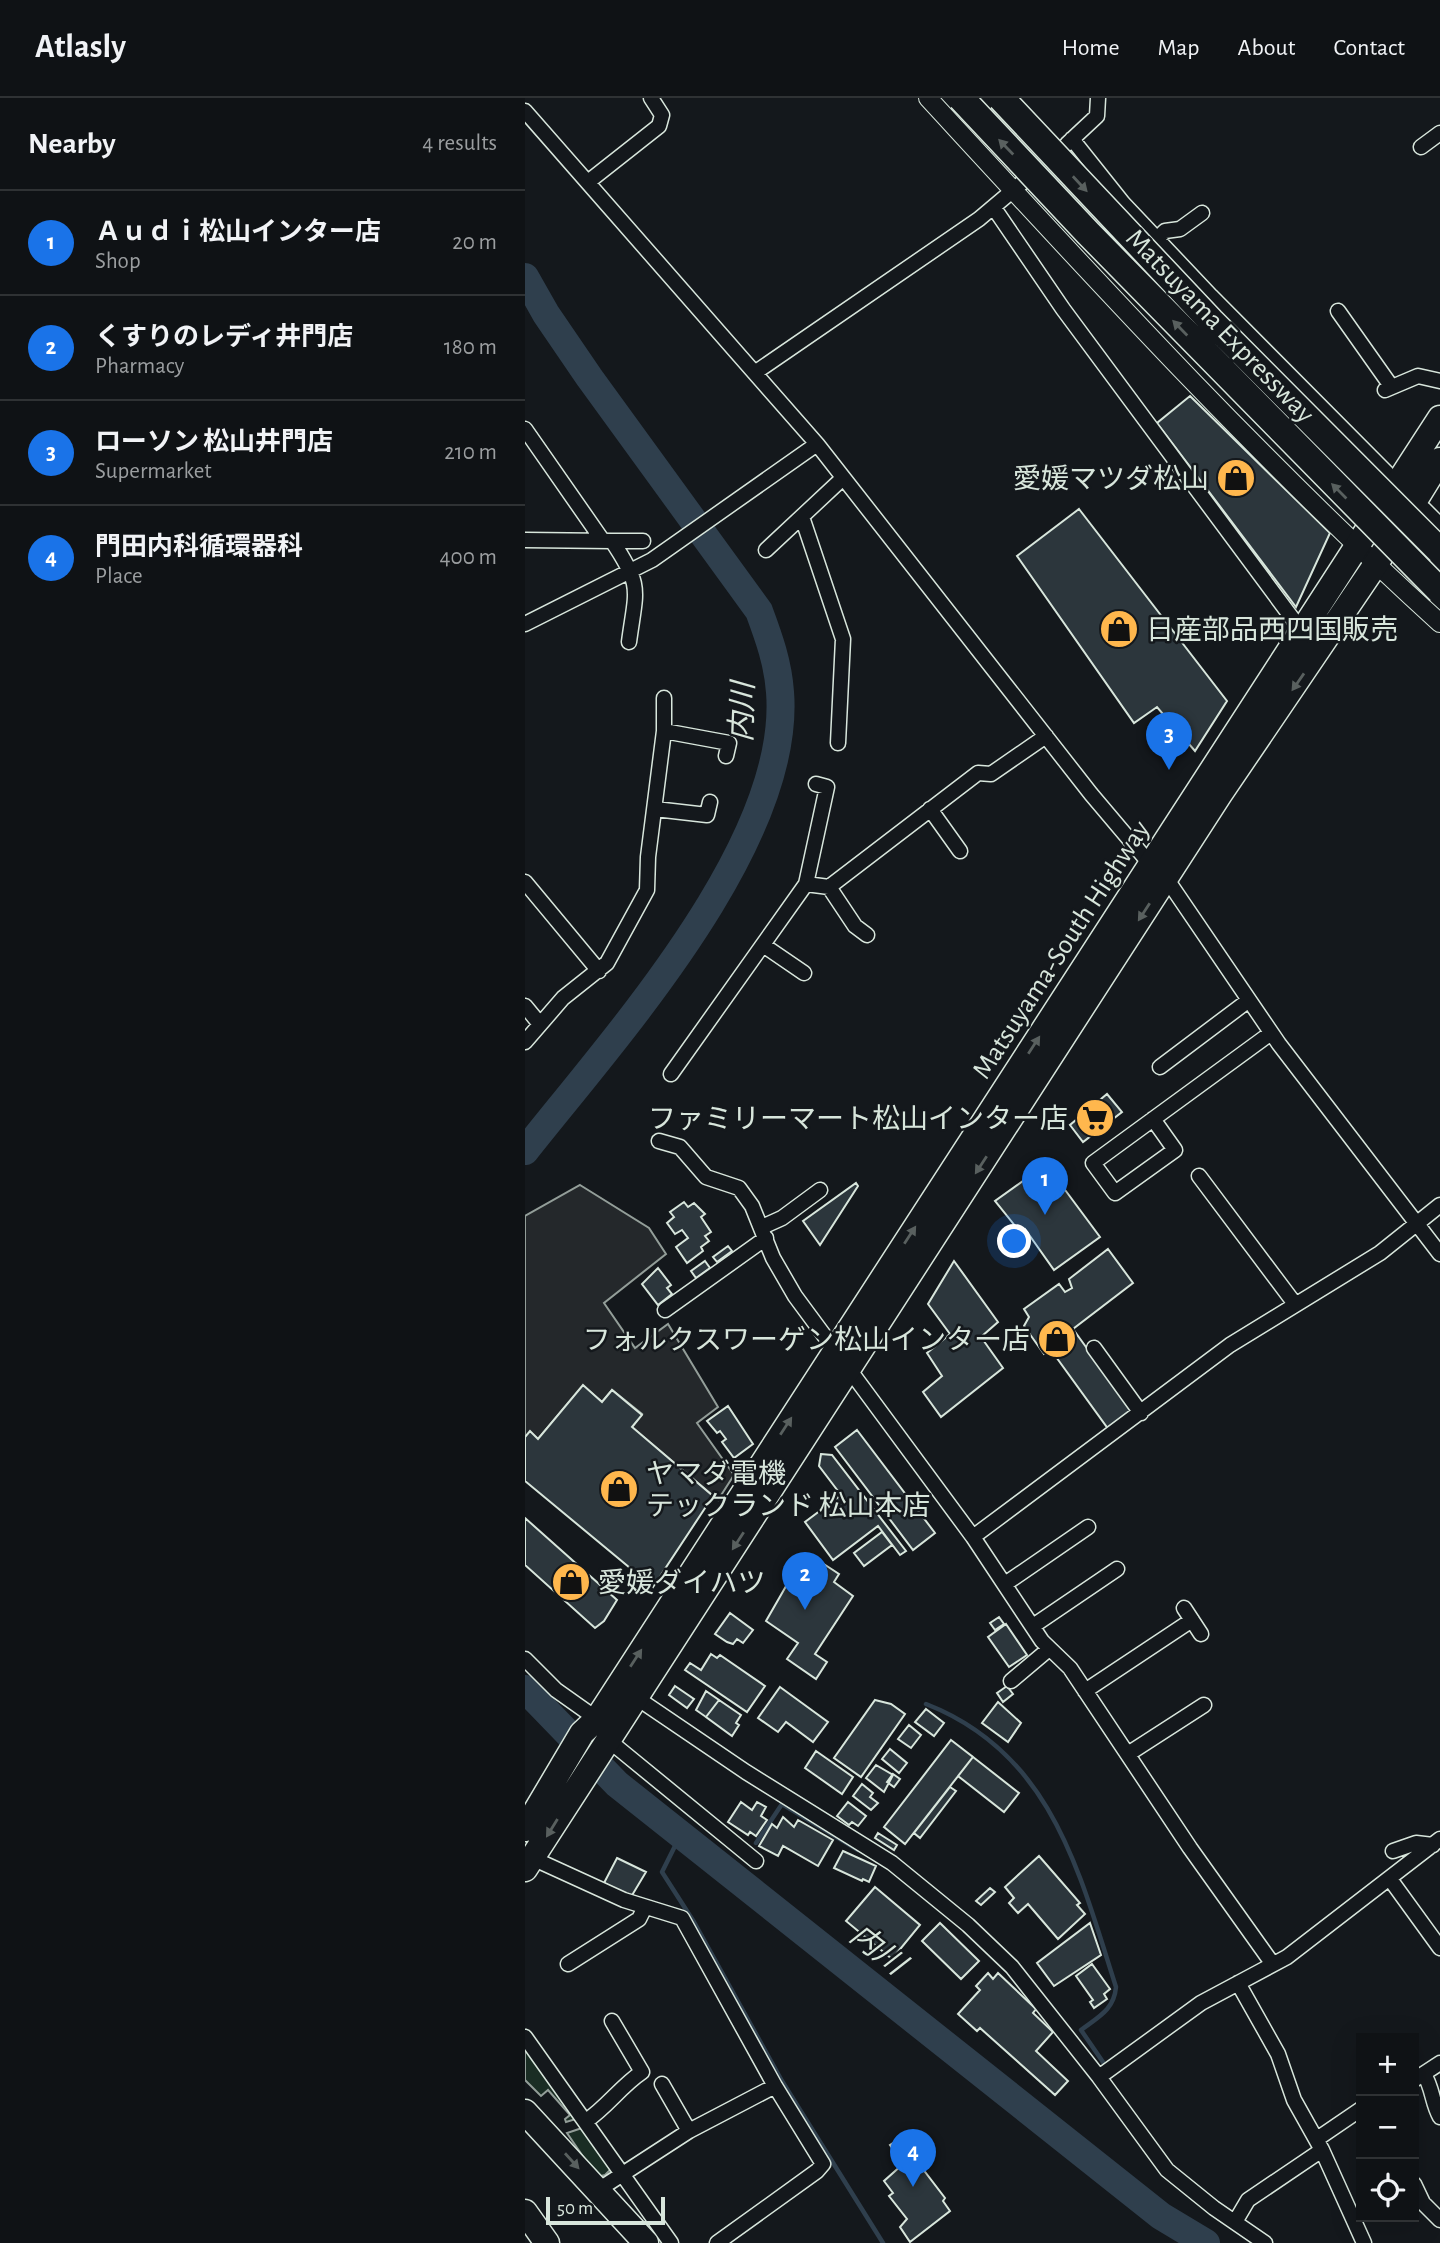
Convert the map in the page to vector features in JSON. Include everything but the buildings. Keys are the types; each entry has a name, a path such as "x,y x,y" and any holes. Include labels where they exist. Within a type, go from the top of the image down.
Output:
{"highway":[{"name":"Matsuyama Expressway","path":"961,98 1088,233 1440,591"},
{"name":"Matsuyama Expressway","path":"1001,98 1202,312 1440,551"},
{"name":"Matsuyama-South Highway","path":"529,1864 569,1780 597,1735 843,1360 1158,871 1302,631 1440,418"},
{"name":"Matsuyama-South Highway","path":"1158,871 1319,652 1440,460"},
{"name":"Matsuyama-South Highway","path":"525,1829 569,1780"},
{"path":"525,2112 646,2243"},
{"path":"525,2213 547,2243"}],"street":[{"path":"588,182 659,126 662,115 651,98"},
{"path":"928,98 1224,415 1358,547 1440,623"},
{"path":"756,372 994,208 1097,116 1098,98"},
{"path":"525,111 817,444 1046,736 1158,871 1271,1032 1440,1254"},
{"path":"1421,147 1440,133"},
{"path":"1072,139 1157,239 1387,473"},
{"path":"994,208 1063,309 1319,652"},
{"path":"1157,239 1165,231 1180,229 1202,213"},
{"path":"1338,312 1387,388 1418,376 1440,381"},
{"path":"525,429 632,571 636,587 629,642"},
{"path":"525,624 632,571 817,444"},
{"path":"766,550 843,478"},
{"path":"1424,509 1440,525"},
{"path":"801,517 843,639 838,743"},
{"path":"525,540 643,541"},
{"path":"525,1042 563,998 607,963 647,890 647,857 664,732 664,698"},
{"path":"664,732 729,743 726,756"},
{"path":"806,884 829,887 978,773 991,774 1046,736"},
{"path":"671,1074 806,884 827,787 816,784"},
{"path":"655,809 707,815 710,802"},
{"path":"930,809 960,851"},
{"path":"525,884 599,971"},
{"path":"829,887 855,926 867,935"},
{"path":"762,945 804,972"},
{"path":"1160,1067 1217,1027 1249,1000"},
{"path":"525,1006 539,1023"},
{"path":"1153,1119 1175,1150 1115,1193 1093,1163 1271,1032"},
{"path":"659,1141 680,1147 706,1177 739,1188 764,1232 773,1258 796,1296 973,1537 1049,1649 1070,1668 1190,1848 1272,1963"},
{"path":"1199,1176 1295,1304"},
{"path":"665,1310 820,1190"},
{"path":"973,1537 1230,1345 1380,1253 1440,1205"},
{"path":"1094,1348 1141,1413"},
{"path":"1005,1584 1088,1527"},
{"path":"1033,1626 1117,1569"},
{"path":"1085,1691 1188,1614 1201,1634"},
{"path":"1011,1681 1049,1649"},
{"path":"525,1659 597,1735 756,1861"},
{"path":"626,1691 746,1772 892,1863 921,1885 1005,1960 1099,2077 1167,2171 1265,2243"},
{"path":"1128,1754 1204,1705"},
{"path":"1099,2077 1179,2018 1272,1963 1287,1957 1436,1842"},
{"path":"1393,1851 1416,1843 1436,1842"},
{"path":"529,1864 682,1918 775,2086 823,2164 717,2243"},
{"path":"1390,1880 1440,1948"},
{"path":"568,1964 639,1919 645,1907"},
{"path":"1238,1983 1278,2054 1294,2100 1320,2144 1364,2243"},
{"path":"586,2121 598,2113 624,2084 642,2072 612,2021"},
{"path":"525,2037 671,2243"},
{"path":"1440,2063 1419,2077 1432,2087 1433,2105 1440,2117"},
{"path":"662,2084 689,2131"},
{"path":"598,2190 689,2131 775,2086"},
{"path":"1234,2222 1248,2200 1356,2113"},
{"path":"1419,2195 1423,2203 1440,2220"}],"green space":[{"path":"525,2049 576,2119 566,2122 565,2119 570,2115 548,2090 541,2096 525,2080"},
{"path":"582,2128 611,2169 605,2175 597,2177 567,2133"}],"shaded area":[{"path":"580,1185 649,1228 666,1254 604,1303 635,1348 668,1324 718,1407 697,1423 734,1475 718,1500 632,1427 642,1414 612,1390 602,1402 583,1386 538,1439 530,1432 525,1437 525,1216"}],"waterway":[{"name":"内川","path":"525,277 546,314 589,377 759,611 770,641 780,692 776,750 758,812 728,874 690,936 648,996 525,1151"},
{"name":"内川","path":"525,1689 617,1784 1161,2216 1206,2243"},
{"path":"926,1704 969,1726 1004,1753 1032,1785 1054,1821 1073,1860 1116,1987 1109,2007 1081,2030 1105,2065"},
{"path":"756,1843 782,1804 858,1850"},
{"path":"681,1834 662,1872 694,1922 782,2081 883,2243"}],"place":[{"name":"愛媛マツダ松山","path":"1236,478"},
{"name":"日産部品西四国販売","path":"1119,629"},
{"name":"ローソン 松山井門店","path":"1169,770"},
{"name":"ファミリーマート松山インター店","path":"1095,1118"},
{"name":"Ａｕｄｉ松山インター店","path":"1045,1215"},
{"name":"フォルクスワーゲン松山インター店","path":"1057,1339"},
{"name":"ヤマダ電機 テックランド 松山本店","path":"619,1489"},
{"name":"愛媛ダイハツ","path":"571,1582"},
{"name":"くすりのレディ井門店","path":"805,1610"},
{"name":"門田内科循環器科","path":"913,2187"}]}
